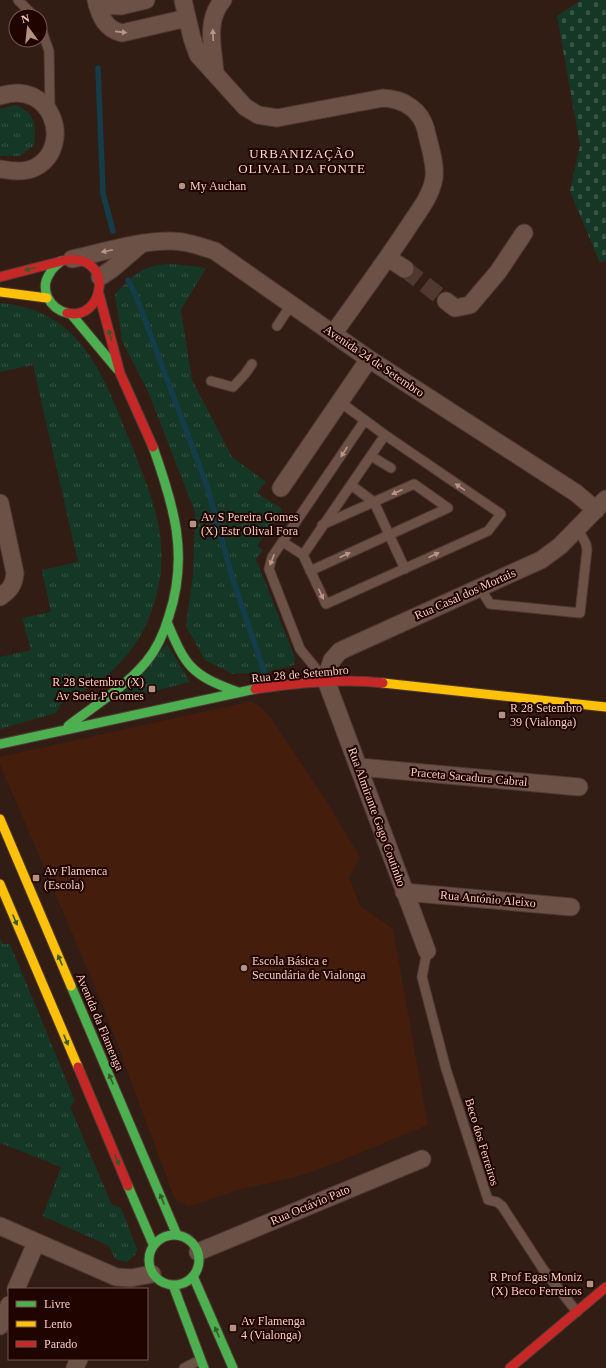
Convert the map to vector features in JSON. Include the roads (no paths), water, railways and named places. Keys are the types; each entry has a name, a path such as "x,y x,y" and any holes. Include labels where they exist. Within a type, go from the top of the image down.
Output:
{"street":[{"path":"96,3 120,6 146,0"},
{"path":"183,0 196,51 245,106 258,115 268,118 286,117 383,98 401,101 419,115 424,121 435,168 429,195 388,258 333,334"},
{"path":"215,72 212,22 215,10 223,0"},
{"path":"96,3 106,25 113,31 122,33 187,18"},
{"path":"0,96 18,93 31,94 42,102 50,112 55,137 52,149 44,160 36,167 26,170 0,169"},
{"path":"446,301 455,308 470,305 498,272 524,232"},
{"name":"Avenida 24 de Setembro","path":"66,260 142,244 169,241 191,243 215,251 369,359 576,493 601,504"},
{"path":"66,260 52,268 46,279 45,289 47,298 52,306 62,312 71,314 80,313 89,308 99,286 112,269 142,244"},
{"path":"388,258 405,269"},
{"path":"0,277 66,260 87,263 94,269 120,373 143,423 173,508 177,528 177,577 174,600 168,622 153,652 136,671 65,728"},
{"path":"0,292 47,298"},
{"path":"71,314 120,373"},
{"path":"281,488 369,359"},
{"path":"0,503 15,573 14,582 9,591 0,597"},
{"name":"Rua Casal dos Mortais","path":"328,683 329,669 332,660 340,651 480,588 546,556 578,529 601,504"},
{"path":"168,622 180,653 191,668 203,678 238,692"},
{"name":"Rua 28 de Setembro","path":"0,744 65,728 238,692 281,685 368,681 606,707"},
{"name":"Rua Almirante Gago Coutinho","path":"328,683 427,951"},
{"name":"Praceta Sacadura Cabral","path":"359,767 580,787"},
{"name":"Avenida da Flamenga","path":"0,819 177,1235"},
{"path":"0,884 153,1244"},
{"name":"Rua António Aleixo","path":"404,892 571,907"},
{"name":"Rua Octávio Pato","path":"198,1252 422,1159"},
{"path":"0,1226 113,1283 152,1274"},
{"path":"177,1235 186,1238 193,1244 198,1252 198,1268 188,1281 173,1285 165,1284 152,1274 148,1259 153,1244 164,1236 177,1235"},
{"path":"16,1288 36,1243"},
{"path":"193,1276 233,1368"},
{"path":"173,1285 202,1364"},
{"path":"510,1368 606,1287"},
{"path":"0,1326 8,1307"}],"lane":[{"path":"18,0 26,8"},
{"path":"48,48 50,112"},
{"path":"277,326 291,304"},
{"path":"211,380 233,387 252,364"},
{"path":"283,542 303,555 326,604 488,531 501,514 384,435 366,420 340,402"},
{"path":"328,683 300,649 269,569 272,558 366,420"},
{"path":"303,555 384,435"},
{"path":"371,456 391,468"},
{"path":"310,571 448,508 414,484 322,525"},
{"path":"350,485 374,502 405,569"},
{"path":"480,588 490,604 580,613 587,550 586,544 578,529"},
{"name":"Beco dos Ferreiros","path":"427,951 422,977 446,1069 488,1200 497,1202 502,1206 543,1269 577,1312"},
{"path":"184,1368 202,1364"}],"waterway":[{"path":"98,68 103,194 113,231"},
{"path":"128,280 136,296 207,486 233,580 265,674"}],"tunnel":[{"path":"405,269 446,301"}],"place":[{"name":"My Auchan","path":"182,186"},
{"name":"Av S Pereira Gomes (X) Estr Olival Fora","path":"193,524"},
{"name":"R 28 Setembro (X) Av Soeir P Gomes","path":"152,689"},
{"name":"R 28 Setembro 39 (Vialonga)","path":"502,715"},
{"name":"Av Flamenca (Escola)","path":"36,878"},
{"name":"Escola Básica e Secundária de Vialonga","path":"244,968"},
{"name":"R Prof Egas Moniz (X) Beco Ferreiros","path":"590,1284"},
{"name":"Av Flamenga 4 (Vialonga)","path":"233,1328"}],"district":[{"name":"URBANIZAÇÃO OLIVAL DA FONTE","path":"302,160"}]}
